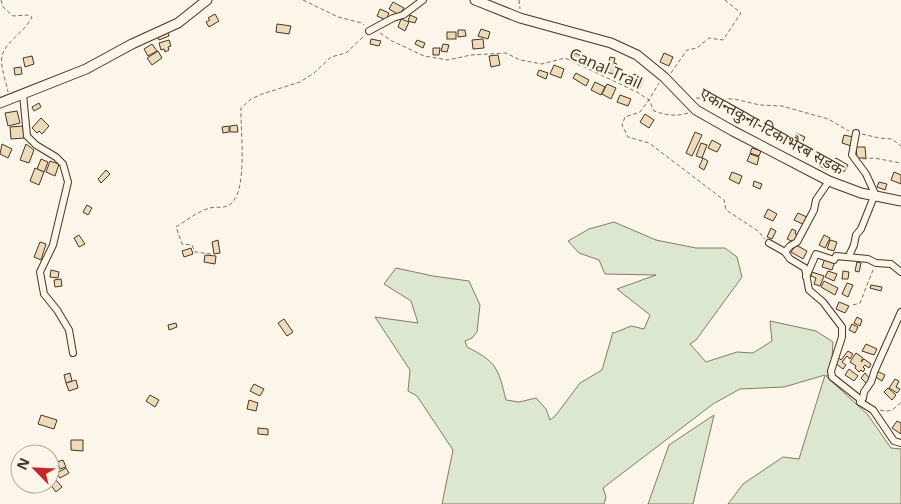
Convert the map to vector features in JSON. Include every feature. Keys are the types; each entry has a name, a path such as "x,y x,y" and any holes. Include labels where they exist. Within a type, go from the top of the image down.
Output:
{"main road":[{"path":"4,101 86,69 132,44 178,24 206,0"},
{"name":"एकान्तकुना-टिकाभैरब सडक","path":"475,0 520,18 625,48 637,55 664,77 696,110 828,181 901,201"}],"street":[{"path":"369,31 403,15 423,0"},
{"path":"23,94 27,136 36,145 56,157 63,164 68,182 53,245 40,272 44,294 57,310 68,330 73,353"},
{"path":"849,256 854,244 854,238 861,230 874,195 866,174 852,155 856,133"},
{"path":"785,252 797,242 814,210 816,200 828,181"},
{"path":"769,243 785,252 790,259 804,268 810,290 823,302 842,327 842,336 831,371 832,377 860,399 860,402 874,410 894,441 901,443"},
{"path":"806,276 816,254 834,260 836,256 868,259 874,262 891,264 901,272"},
{"path":"860,402 871,382 874,370 901,312"}],"path":[{"path":"0,54 32,17 27,15 13,16 3,8 1,0"},
{"name":"Canal Trail","path":"303,0 338,17 362,23 369,31 379,33 424,56 448,60 471,55 506,53 520,60 542,64 565,58 638,92 649,100 652,92 664,77 669,76 687,50 697,48 709,38 723,40 727,35 742,12 725,0"},
{"path":"211,254 195,252 192,244 182,244 176,228 200,212 210,208 226,207 234,202 241,179 241,108 251,99 262,94 300,82 314,73 331,57 346,53 369,31"},
{"path":"0,48 5,50"},
{"path":"4,101 2,57 5,50"},
{"path":"685,99 700,97 734,99 760,105 782,106 828,119 846,130 879,138 892,139 901,146"},
{"path":"696,110 676,116 666,115 654,111 649,100 640,112 625,117 622,125 628,137 648,143 724,200 726,210 758,231 769,243"},
{"path":"856,161 874,158 901,163"},
{"path":"853,305 860,303 872,276 874,262"},
{"path":"874,410 893,410 901,402"}],"green space":[{"path":"614,222 656,240 696,248 725,248 737,257 742,277 696,340 690,344 706,362 737,352 753,353 772,341 770,321 816,331 833,342 831,374 826,376 868,415 891,448 901,449 901,504 728,504 743,484 783,457 799,459 825,375 784,387 740,389 713,404 603,488 606,497 604,504 442,504 453,450 417,396 408,391 410,370 375,317 418,323 411,301 384,284 396,268 469,281 480,305 477,332 472,338 465,341 467,347 485,357 495,367 501,380 506,400 519,402 536,398 546,409 550,420 556,415 580,383 602,370 613,332 631,326 644,329 650,315 617,289 656,275 605,274 599,260 579,253 568,241 589,229"},
{"path":"714,415 693,504 648,504 669,445"}],"building":[{"path":"393,2 404,8 399,15 389,9"},
{"path":"380,9 389,13 386,20 377,16"},
{"path":"215,14 219,21 209,27 206,22 210,20 208,18"},
{"path":"410,15 417,18 415,23 408,21"},
{"path":"401,19 409,22 405,31 398,27"},
{"path":"277,24 291,26 289,34 276,32"},
{"path":"481,29 490,32 488,39 478,36"},
{"path":"458,30 465,30 466,36 458,37"},
{"path":"168,32 169,36 159,40 157,36"},
{"path":"447,32 456,32 456,39 447,39"},
{"path":"371,39 381,41 379,46 370,44"},
{"path":"483,39 484,48 473,49 472,40"},
{"path":"169,40 171,46 168,47 169,50 165,52 164,49 161,50 159,43"},
{"path":"417,40 425,43 423,48 415,44"},
{"path":"152,44 157,51 148,56 144,49"},
{"path":"443,44 449,45 447,52 441,51"},
{"path":"433,48 440,48 439,55 433,55"},
{"path":"158,51 162,58 152,65 147,58"},
{"path":"575,53 585,58 581,64 572,59"},
{"path":"664,53 673,57 669,66 660,62"},
{"path":"498,55 500,65 491,67 489,56"},
{"path":"32,56 34,64 25,67 23,58"},
{"path":"610,57 615,58 614,63 619,68 617,75 606,72"},
{"path":"554,65 564,69 561,78 550,74"},
{"path":"21,67 22,74 15,75 14,68"},
{"path":"539,70 548,73 546,79 537,75"},
{"path":"576,73 589,80 586,86 573,78"},
{"path":"634,74 644,78 640,88 630,84"},
{"path":"595,82 605,87 601,95 591,90"},
{"path":"607,84 616,88 611,99 602,94"},
{"path":"620,95 631,99 628,106 617,102"},
{"path":"39,103 41,107 34,111 32,107"},
{"path":"17,111 20,123 8,126 5,113"},
{"path":"645,114 654,120 649,128 640,122"},
{"path":"41,118 49,126 42,134 39,131 37,133 32,128"},
{"path":"237,125 238,132 230,132 230,126"},
{"path":"23,126 24,138 11,139 10,127"},
{"path":"229,126 229,132 223,133 222,127"},
{"path":"695,132 702,135 692,156 686,153"},
{"path":"796,133 805,137 802,144 793,140"},
{"path":"844,135 853,137 851,146 842,143"},
{"path":"712,140 721,145 717,152 708,148"},
{"path":"701,143 707,145 702,158 696,156"},
{"path":"2,144 12,149 8,158 0,154"},
{"path":"26,144 34,150 29,163 20,160"},
{"path":"856,147 865,147 866,158 857,158"},
{"path":"752,148 761,151 759,156 750,153"},
{"path":"750,154 759,157 757,165 747,161"},
{"path":"825,155 833,159 827,170 818,165 820,162 823,162 821,161"},
{"path":"703,158 708,161 704,170 699,167"},
{"path":"836,158 848,165 844,172 832,165"},
{"path":"41,159 48,162 44,172 37,169"},
{"path":"50,161 59,164 55,176 46,172"},
{"path":"35,168 44,172 39,185 30,181"},
{"path":"106,170 110,174 101,183 98,179"},
{"path":"732,172 742,176 739,184 729,179"},
{"path":"894,172 901,175 901,184 891,180"},
{"path":"754,181 762,184 760,189 753,186"},
{"path":"879,182 887,184 885,190 877,187"},
{"path":"87,205 92,208 88,215 83,212"},
{"path":"768,209 777,214 773,221 764,217"},
{"path":"798,213 809,218 805,225 794,220"},
{"path":"771,228 776,231 772,239 767,237"},
{"path":"792,229 796,231 795,234 799,235 796,243 787,239"},
{"path":"79,235 85,244 79,247 74,238"},
{"path":"824,235 830,238 825,248 819,245"},
{"path":"218,240 220,253 214,254 212,242"},
{"path":"830,240 837,242 834,251 827,249"},
{"path":"40,242 46,244 41,260 34,257"},
{"path":"796,245 807,251 803,259 791,252"},
{"path":"191,248 193,254 184,257 182,251"},
{"path":"205,255 216,256 215,264 204,262"},
{"path":"825,258 835,261 832,270 822,267"},
{"path":"857,262 861,263 859,272 855,271"},
{"path":"51,270 59,272 58,278 50,277"},
{"path":"828,271 837,274 834,281 825,277"},
{"path":"843,271 849,272 848,279 842,279"},
{"path":"812,272 824,276 820,286 814,284 816,278 811,276"},
{"path":"61,279 62,286 55,287 54,280"},
{"path":"824,281 838,288 835,295 821,287"},
{"path":"847,283 853,285 848,297 842,294"},
{"path":"871,285 882,287 881,291 870,288"},
{"path":"839,302 849,306 845,313 836,309"},
{"path":"857,317 862,320 860,326 854,323"},
{"path":"284,319 293,332 287,336 278,323"},
{"path":"176,323 177,327 169,330 168,325"},
{"path":"852,324 858,327 855,333 849,330"},
{"path":"866,344 877,349 874,355 862,351"},
{"path":"848,351 853,354 850,359 847,356 842,362 846,365 843,369 835,363 839,358 841,360"},
{"path":"856,353 863,358 861,362 864,359 871,364 869,368 865,365 863,367 865,369 863,372 861,370 859,372 855,368 856,366 850,362"},
{"path":"849,369 858,376 854,381 845,375"},
{"path":"877,371 885,375 882,381 874,376"},
{"path":"70,373 72,381 66,383 64,375"},
{"path":"865,373 871,380 867,384 861,378"},
{"path":"895,379 899,381 896,387 900,389 897,393 889,388"},
{"path":"76,380 78,388 69,391 66,383"},
{"path":"254,384 264,389 260,396 250,391"},
{"path":"888,388 896,395 892,400 884,392"},
{"path":"150,395 159,400 155,407 146,401"},
{"path":"249,400 258,403 256,411 247,409"},
{"path":"41,415 57,420 54,429 38,424"},
{"path":"897,421 901,423 901,434 892,428"},
{"path":"258,428 268,429 268,435 258,434"},
{"path":"71,440 83,440 83,451 71,450"},
{"path":"63,460 66,467 60,469 60,461"},
{"path":"66,468 69,473 60,478 60,471"}]}
